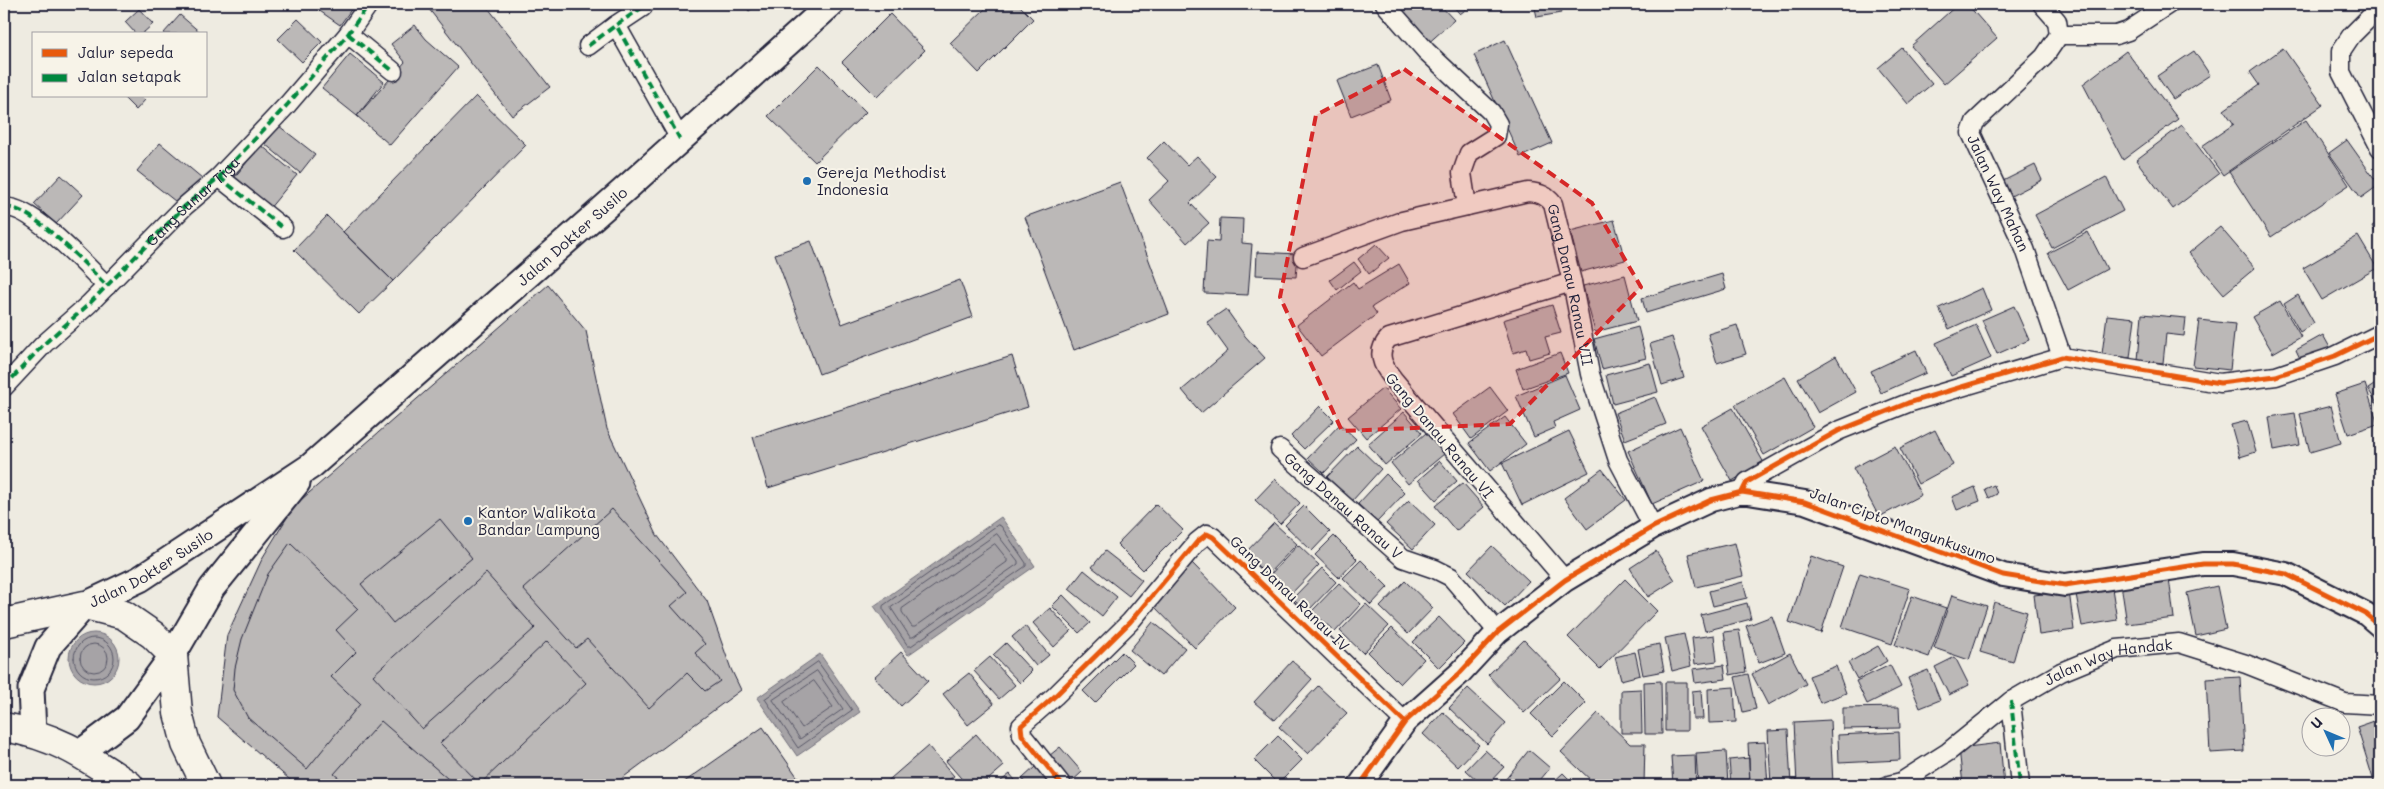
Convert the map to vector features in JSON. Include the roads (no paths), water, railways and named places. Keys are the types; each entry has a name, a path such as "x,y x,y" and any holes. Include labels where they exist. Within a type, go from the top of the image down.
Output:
{"main road":[{"name":"Jalan Dokter Susilo","path":"33,732 31,689 48,647 85,605 140,579 311,466 831,4"},
{"name":"Jalan Dokter Susilo","path":"80,753 127,718 174,655 212,588 311,466"},
{"path":"4,623 85,605 124,615 153,635 174,655 178,713 186,744 206,785"},
{"path":"4,727 33,732 80,753 129,785"}],"street":[{"name":"Gang Sumur Tiga","path":"4,387 44,344 107,286 184,206 219,177 288,104 348,34 369,4"},
{"path":"1385,4 1426,51 1491,112 1498,124 1496,136 1469,153 1462,172 1467,206"},
{"path":"2042,4 2058,20 2059,35 2116,35 2128,31 2169,4"},
{"path":"2376,4 2376,11 2351,36 2341,51 2341,72 2380,148"},
{"path":"588,46 643,7"},
{"path":"616,25 680,139"},
{"path":"348,34 393,70"},
{"name":"Jalan Way Mahan","path":"2059,35 2044,57 1975,122 1971,134 2025,249 2062,357"},
{"path":"219,177 283,228"},
{"name":"Gang Danau Ranau VII","path":"1303,257 1402,221 1528,192 1538,192 1548,197 1553,204 1572,282 1590,374 1618,460 1653,527"},
{"path":"4,208 16,210 33,218 58,238 107,286"},
{"name":"Gang Danau Ranau VI","path":"1565,580 1404,392 1384,367 1380,356 1384,344 1389,338 1572,282"},
{"path":"1742,492 1746,482 1838,431 1908,403 2062,357 2220,384 2276,376 2335,356 2380,334"},
{"name":"Gang Danau Ranau V","path":"1280,449 1403,558 1435,568 1451,577 1498,632"},
{"name":"Jalan Cipto Mangunkusumo","path":"1360,785 1405,722 1460,673 1498,632 1565,580 1653,527 1710,500 1742,492 1805,502 2003,575 2066,585 2203,564 2233,564 2286,574 2366,614 2380,626"},
{"name":"Gang Danau Ranau IV","path":"1062,785 1022,735 1021,726 1055,696 1130,622 1197,542 1208,534 1405,722"},
{"name":"Jalan Way Handak","path":"1889,785 1901,782 1948,752 2011,701 2061,672 2118,649 2179,643 2246,664 2345,703 2380,705"},
{"path":"2011,701 2020,785"}],"water":[{"path":"1001,517 1035,566 908,655 874,606"},
{"path":"89,633 99,633 112,640 119,653 119,663 112,676 99,683 89,683 80,679 73,672 69,663 69,653 73,644 80,637"},
{"path":"820,654 860,712 797,756 757,698"}],"place":[{"name":"Gereja Methodist Indonesia","path":"807,181"},
{"name":"Kantor Walikota Bandar Lampung","path":"468,521"}]}
